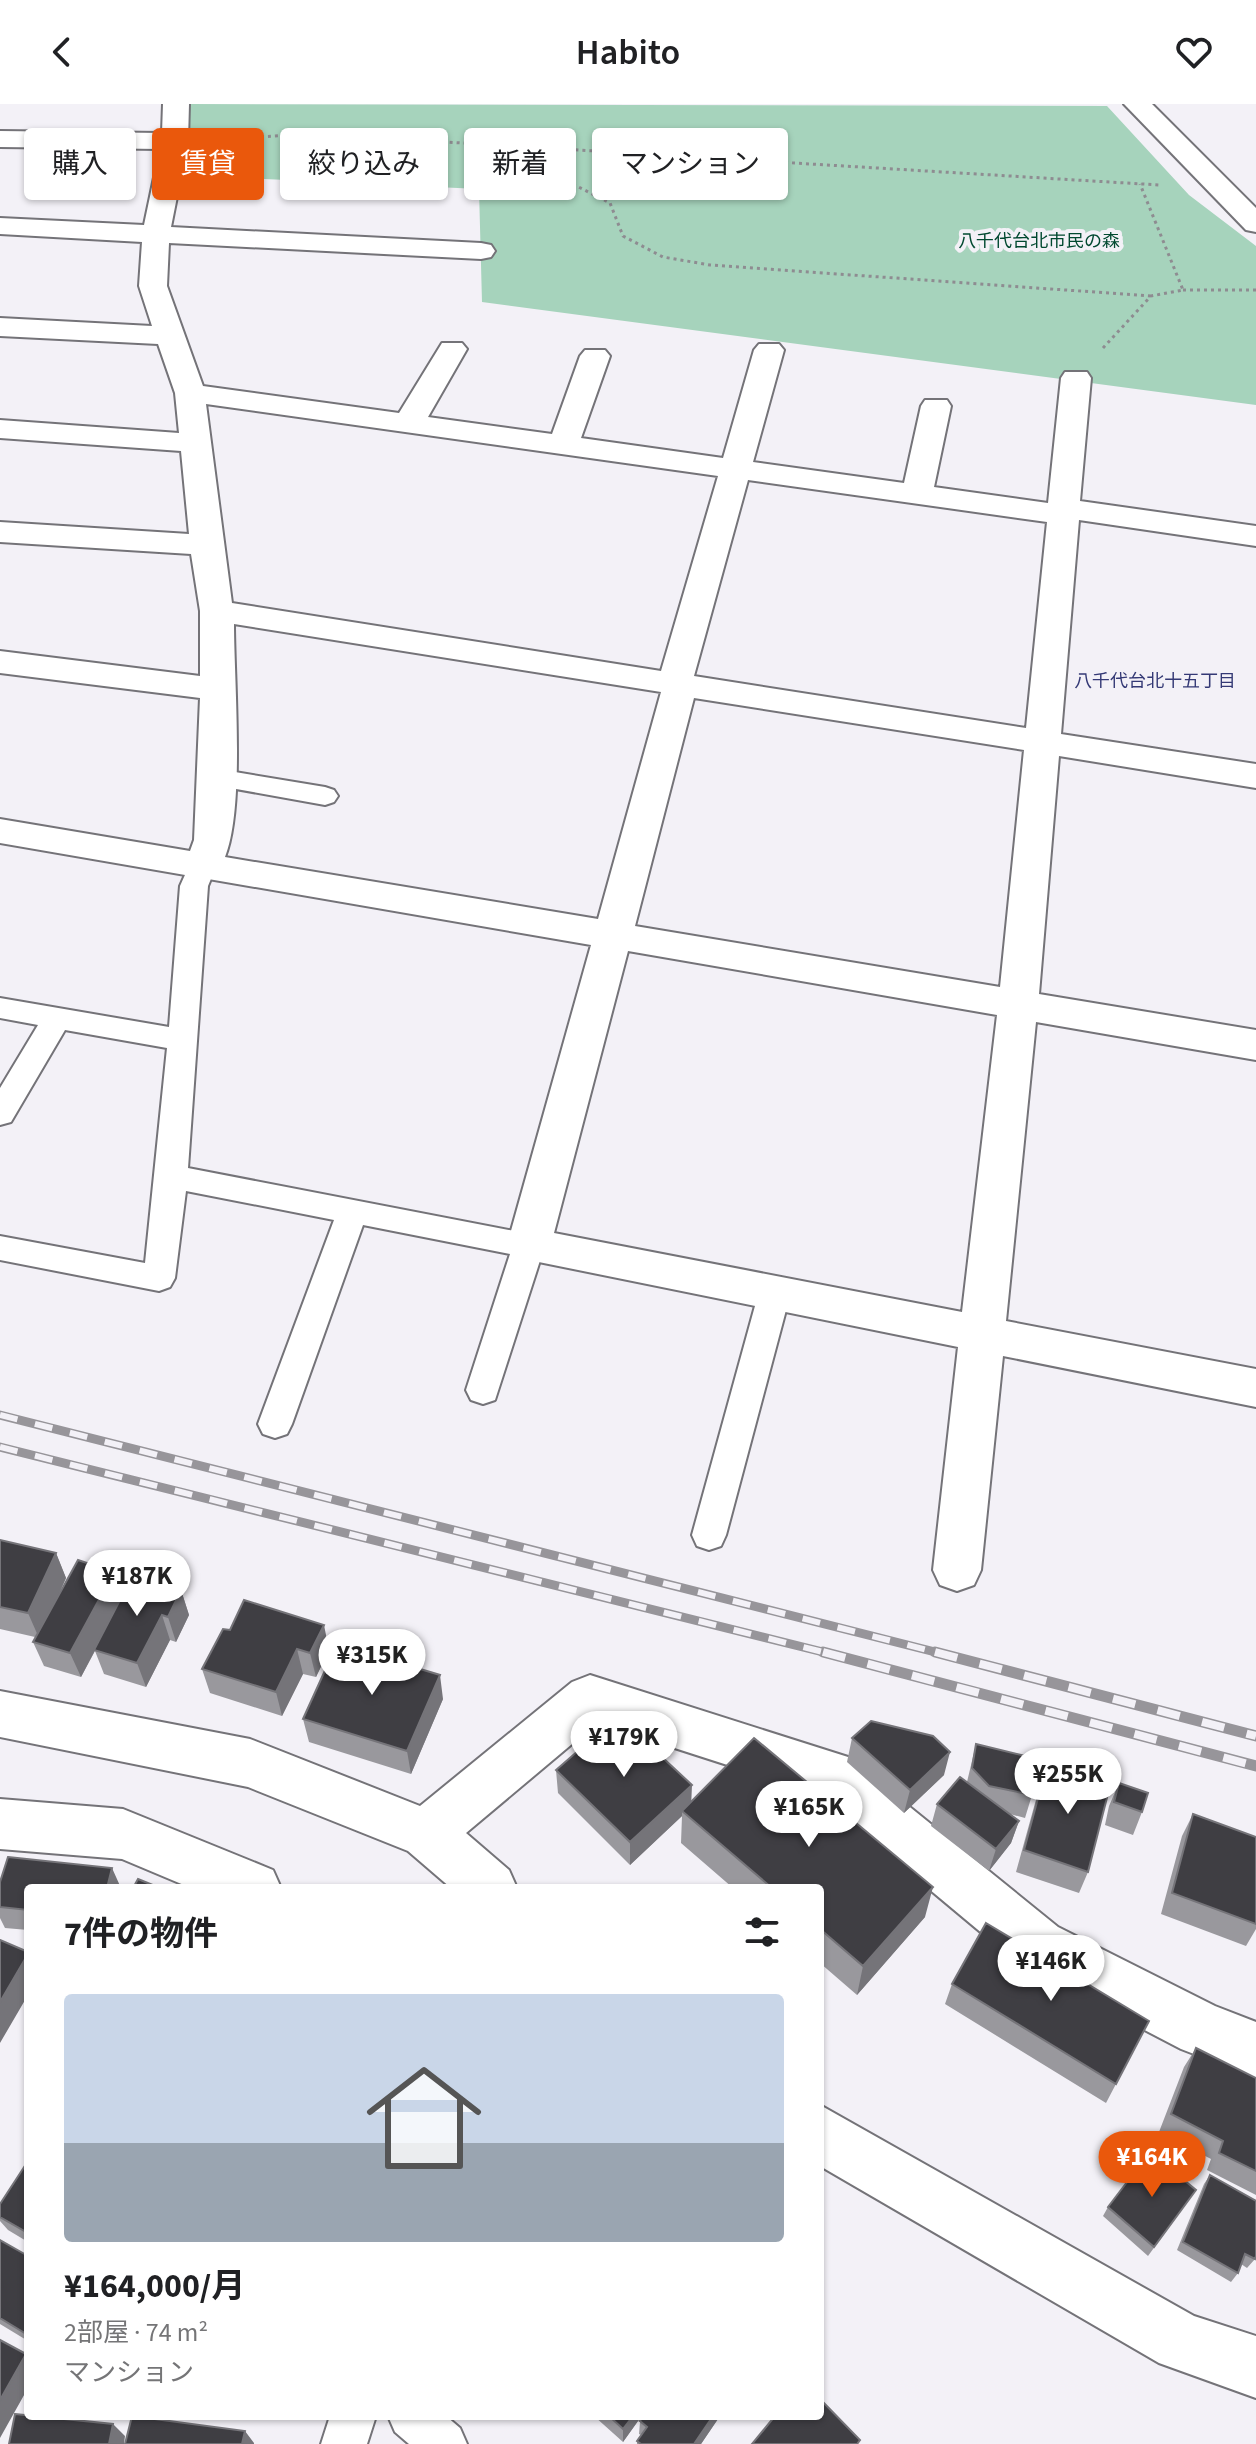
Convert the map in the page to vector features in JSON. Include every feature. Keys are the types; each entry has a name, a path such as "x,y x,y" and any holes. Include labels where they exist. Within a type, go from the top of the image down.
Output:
{"street":[{"path":"175,128 176,104"},
{"path":"1137,104 1256,224"},
{"path":"0,139 152,141"},
{"path":"163,200 156,233 153,286 190,393 193,443 217,611 217,778 213,840 203,864"},
{"path":"0,226 481,251"},
{"path":"0,327 171,336"},
{"path":"410,421 452,349"},
{"path":"769,350 529,1245 1256,1388"},
{"path":"564,444 595,356"},
{"path":"957,1570 1018,1003 1066,512 1076,378"},
{"path":"190,393 410,421 917,494 1256,536"},
{"path":"917,494 936,406"},
{"path":"0,429 193,443"},
{"path":"0,532 206,545"},
{"path":"217,611 1256,776"},
{"path":"0,662 216,689"},
{"path":"0,831 1256,1045"},
{"path":"427,1833 590,1698 830,1774 1039,1946 1201,2029 1256,2050"},
{"path":"0,1714 250,1763 427,1833 485,1884"},
{"path":"0,1824 123,1834 244,1884"},
{"path":"824,2136 1180,2342 1256,2367"}],"lane":[{"path":"217,778 325,796"},
{"path":"0,1248 159,1278 172,1177 194,886 203,864"},
{"path":"0,1008 181,1040"},
{"path":"0,1114 57,1018"},
{"path":"172,1177 529,1245 483,1390"},
{"path":"275,1424 352,1213"},
{"path":"709,1535 774,1295"},
{"path":"344,2444 352,2420"},
{"path":"416,2420 444,2444"}],"path":[{"path":"264,136 313,134 464,142"},
{"path":"576,149 1168,186"},
{"path":"1140,184 1183,290"},
{"path":"576,186 610,203 614,222 626,240 657,255 720,265 1151,296 1183,290 1256,290"},
{"path":"1076,378 1151,296"}],"green space":[{"name":"八千代台北市民の森","path":"190,104 1107,106 1189,195 1256,246 1256,405 482,302 479,200 576,200 576,128 464,128 464,188 448,188 448,128 280,128 280,180 264,179 264,128 187,128"}],"building":[{"path":"0,1540 56,1553 28,1613 0,1607"},
{"path":"78,1560 114,1572 70,1653 33,1642"},
{"path":"133,1575 181,1590 168,1617 162,1615 137,1663 94,1650"},
{"path":"244,1600 324,1625 310,1653 297,1649 276,1692 202,1669 223,1629 230,1630"},
{"path":"337,1644 440,1675 407,1751 303,1719"},
{"path":"618,1716 692,1785 630,1842 556,1770"},
{"path":"871,1721 933,1736 950,1752 910,1790 852,1738"},
{"path":"754,1738 933,1887 863,1966 824,1932 824,1884 767,1884 682,1811"},
{"path":"976,1744 1038,1759 1032,1795 989,1786 972,1768"},
{"path":"1048,1761 1111,1782 1088,1872 1024,1850"},
{"path":"960,1777 1019,1821 996,1849 937,1804"},
{"path":"1119,1783 1148,1793 1142,1812 1114,1802"},
{"path":"1193,1814 1256,1837 1256,1924 1172,1893"},
{"path":"8,1857 112,1868 108,1884 24,1884 24,1910 0,1907 0,1882"},
{"path":"986,1923 1149,2021 1116,2084 952,1984"},
{"path":"0,1940 24,1950 24,1961 0,2002"},
{"path":"1196,2048 1256,2078 1256,2171 1219,2153 1223,2141 1171,2114"},
{"path":"1150,2152 1196,2190 1154,2247 1108,2207"},
{"path":"24,2167 24,2231 0,2217 0,2204"},
{"path":"1210,2175 1256,2201 1256,2256 1255,2259 1245,2254 1238,2273 1183,2242"},
{"path":"0,2240 24,2254 24,2333 0,2318"},
{"path":"0,2340 24,2353 24,2358 0,2400"},
{"path":"824,2403 860,2440 857,2444 752,2444 772,2420 824,2420"},
{"path":"15,2414 24,2415 24,2420 113,2424 109,2444 9,2444"},
{"path":"131,2420 162,2420 245,2431 242,2444 125,2444"},
{"path":"613,2420 630,2420 623,2429"},
{"path":"710,2420 694,2444 641,2444 637,2441 647,2427 640,2421"}],"railway":[{"path":"0,1415 943,1654"},
{"path":"0,1447 824,1652"},
{"path":"824,1652 831,1654"},
{"path":"824,1652 1256,1766"},
{"path":"935,1652 1256,1736"}],"district":[{"name":"八千代台北十五丁目","path":"1155,681"}]}
